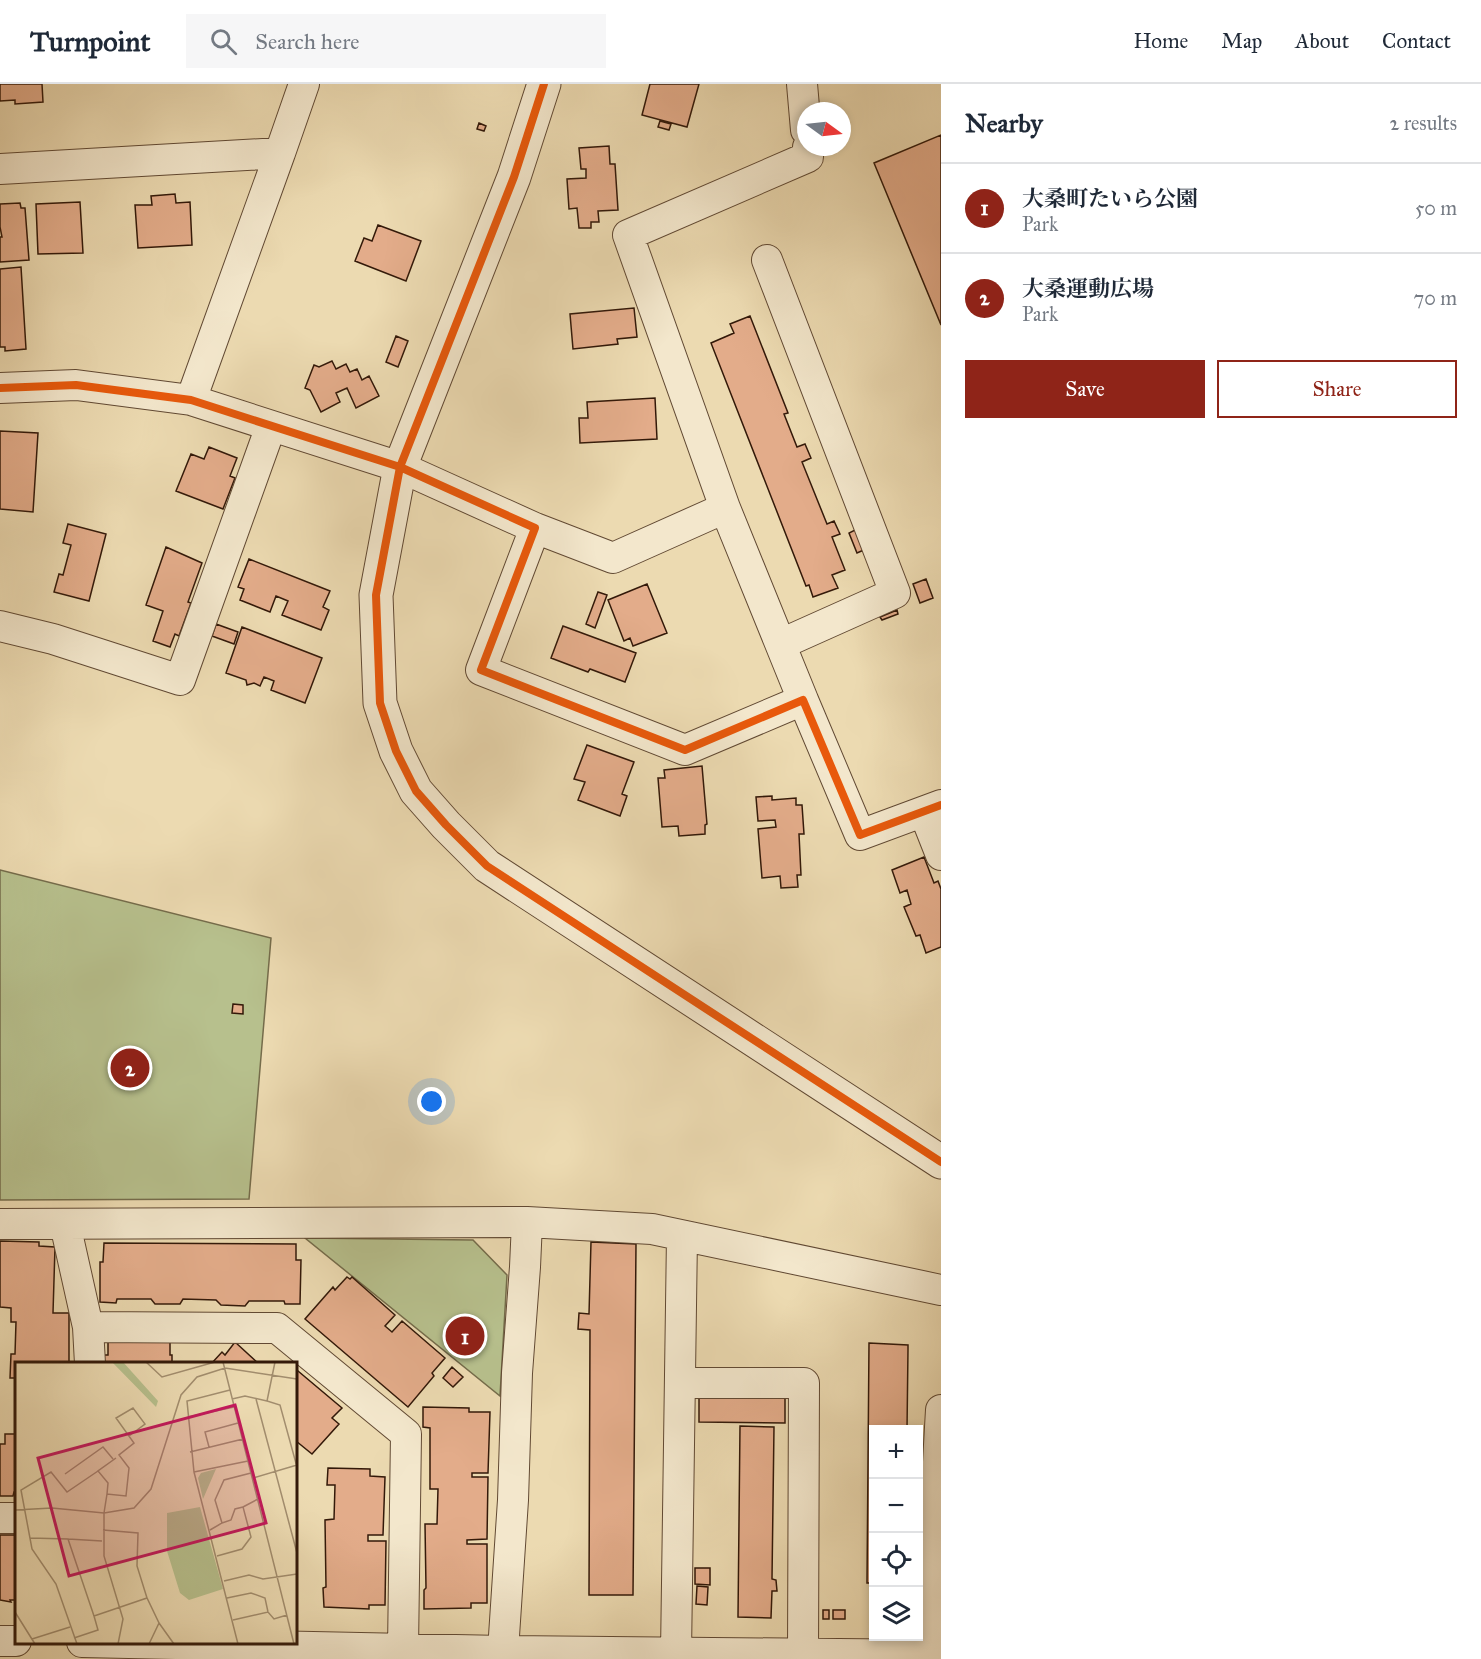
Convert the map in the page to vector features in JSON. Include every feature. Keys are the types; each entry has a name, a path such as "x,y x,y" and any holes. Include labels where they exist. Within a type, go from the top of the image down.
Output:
{"street":[{"path":"191,400 304,84"},
{"path":"543,84 514,177 400,467 376,595 380,703 396,751 416,791 487,866 941,1162"},
{"path":"802,84 804,102"},
{"path":"0,169 280,153"},
{"path":"808,156 628,235 725,508 860,835 932,808 941,855"},
{"path":"767,260 895,593 781,645"},
{"path":"0,388 76,385 191,400 400,467 535,528 614,558 725,508"},
{"path":"0,626 53,639 180,680 271,426"},
{"path":"535,528 481,670 685,750 803,700"},
{"path":"502,1651 513,1500 516,1373 527,1222"},
{"path":"0,1224 527,1222 652,1229 941,1290"},
{"path":"64,1224 88,1327 90,1362"},
{"path":"676,1653 682,1236"},
{"path":"88,1327 277,1328 406,1434 403,1649"},
{"path":"680,1383 804,1383 803,1654"},
{"path":"200,1644 363,1653 403,1649 934,1654 941,1410"}],"green space":[{"path":"0,870 271,938 249,1199 0,1200"},
{"path":"305,1238 473,1240 507,1275 500,1396"}],"building":[{"path":"0,84 42,84 43,102 15,104 15,100 0,101"},
{"path":"650,84 699,84 687,127 642,115"},
{"path":"660,121 671,124 669,130 658,127"},
{"path":"479,123 486,126 484,131 477,129"},
{"path":"941,135 941,325 874,163"},
{"path":"609,146 610,164 615,164 618,210 598,211 599,222 591,222 591,228 579,228 577,208 569,209 567,179 586,178 586,169 581,169 579,148"},
{"path":"175,194 176,203 190,202 192,245 138,248 135,205 152,205 151,196"},
{"path":"80,202 83,253 38,254 36,204"},
{"path":"20,203 21,208 25,208 29,260 0,262 0,237 2,237 0,204"},
{"path":"378,225 421,241 406,281 355,261 364,238 372,241"},
{"path":"21,267 26,349 5,351 5,347 0,347 0,269"},
{"path":"634,308 637,337 617,339 618,344 573,349 570,314"},
{"path":"750,316 788,413 784,414 797,447 805,444 811,458 802,462 827,524 834,521 840,534 832,537 845,570 832,575 838,588 813,597 809,585 806,586 711,343 734,333 730,324"},
{"path":"396,336 408,341 398,367 386,362"},
{"path":"332,361 336,369 346,364 350,372 357,369 362,380 369,376 379,396 356,408 347,388 336,393 340,402 321,412 310,390 305,388 314,365 319,367"},
{"path":"655,398 657,439 580,443 579,418 588,418 587,402"},
{"path":"0,431 38,433 33,512 0,509"},
{"path":"209,447 237,458 230,476 235,478 223,509 176,491 191,454 204,459"},
{"path":"68,524 106,534 89,601 54,592 59,574 63,575 71,545 63,543"},
{"path":"857,529 866,549 857,553 849,533"},
{"path":"166,547 202,563 179,636 175,634 170,647 153,641 163,611 146,605"},
{"path":"249,559 330,591 323,607 329,610 321,630 282,615 288,601 276,596 270,612 240,600 244,589 238,587"},
{"path":"926,579 933,598 920,603 913,584"},
{"path":"647,584 667,633 633,646 630,638 624,641 608,600"},
{"path":"598,592 607,595 595,628 586,624"},
{"path":"897,610 898,614 882,620 880,617"},
{"path":"216,624 238,632 234,644 212,636"},
{"path":"563,626 636,653 625,682 590,669 588,672 551,658"},
{"path":"242,627 322,658 305,703 271,690 274,681 264,677 260,686 254,683 247,685 246,680 226,673"},
{"path":"242,627 322,658 305,703 271,690 274,681 264,677 260,686 254,683 247,685 246,680 226,673"},
{"path":"587,745 634,762 622,794 627,796 620,816 578,800 585,782 574,779"},
{"path":"702,766 707,824 705,834 679,836 678,826 662,827 658,778 665,778 664,770"},
{"path":"772,796 772,800 796,798 796,805 802,805 804,834 799,834 801,875 797,875 798,887 781,888 780,876 762,878 758,829 776,827 775,820 758,821 756,797"},
{"path":"924,857 934,883 938,881 941,889 941,947 926,953 920,935 916,936 904,907 911,904 907,890 900,893 892,870"},
{"path":"233,1004 243,1005 243,1014 232,1013"},
{"path":"0,1241 39,1242 39,1246 55,1247 53,1313 69,1313 69,1362 15,1362 15,1378 10,1378 11,1354 15,1354 16,1322 11,1322 11,1308 0,1307"},
{"path":"591,1242 636,1244 633,1595 589,1595 590,1330 578,1329 579,1313 589,1314"},
{"path":"104,1243 296,1244 296,1260 301,1260 300,1304 285,1304 284,1301 249,1301 245,1306 221,1305 216,1300 183,1299 180,1304 155,1304 151,1299 117,1299 116,1303 100,1302 100,1262 103,1262"},
{"path":"347,1277 350,1279 352,1277 395,1315 385,1326 392,1332 402,1321 445,1358 432,1373 434,1376 408,1407 305,1319 333,1287 335,1290"},
{"path":"108,1337 170,1338 172,1362 102,1362 102,1355 108,1355"},
{"path":"235,1342 257,1362 213,1362 222,1352 225,1355"},
{"path":"869,1343 908,1345 907,1425 869,1425 869,1583 867,1583"},
{"path":"452,1367 463,1377 453,1387 443,1378"},
{"path":"297,1372 342,1408 332,1418 339,1424 312,1454 297,1442"},
{"path":"699,1394 785,1396 785,1423 699,1422"},
{"path":"423,1407 469,1408 469,1412 490,1412 488,1473 472,1473 472,1477 488,1477 487,1539 467,1540 467,1544 487,1544 487,1603 471,1603 471,1608 424,1609 425,1524 437,1524 438,1489 430,1489 430,1428 423,1427"},
{"path":"740,1426 774,1427 772,1579 776,1580 777,1591 772,1591 771,1618 738,1617"},
{"path":"5,1434 15,1434 15,1492 13,1496 0,1496 0,1444 5,1444"},
{"path":"328,1468 370,1469 370,1476 385,1477 383,1535 368,1535 368,1541 386,1541 385,1605 369,1605 369,1609 324,1607 325,1520 334,1519 335,1485 327,1485"},
{"path":"0,1535 15,1535 15,1600 10,1600 11,1602 0,1600"},
{"path":"695,1568 710,1568 710,1585 695,1584"},
{"path":"697,1586 708,1587 707,1605 696,1604"},
{"path":"823,1610 829,1610 829,1619 823,1619"},
{"path":"833,1610 845,1610 845,1619 833,1619"}],"cycle path":[{"path":"544,84 514,177 400,467 376,595 380,703 396,751 416,791 487,866 941,1162"},
{"path":"0,388 76,385 191,400 400,467 535,528 481,670 685,750 803,700 860,835 941,805"}],"place":[{"name":"大桑運動広場","path":"130,1068"},
{"name":"大桑町たいら公園","path":"465,1336"}]}
